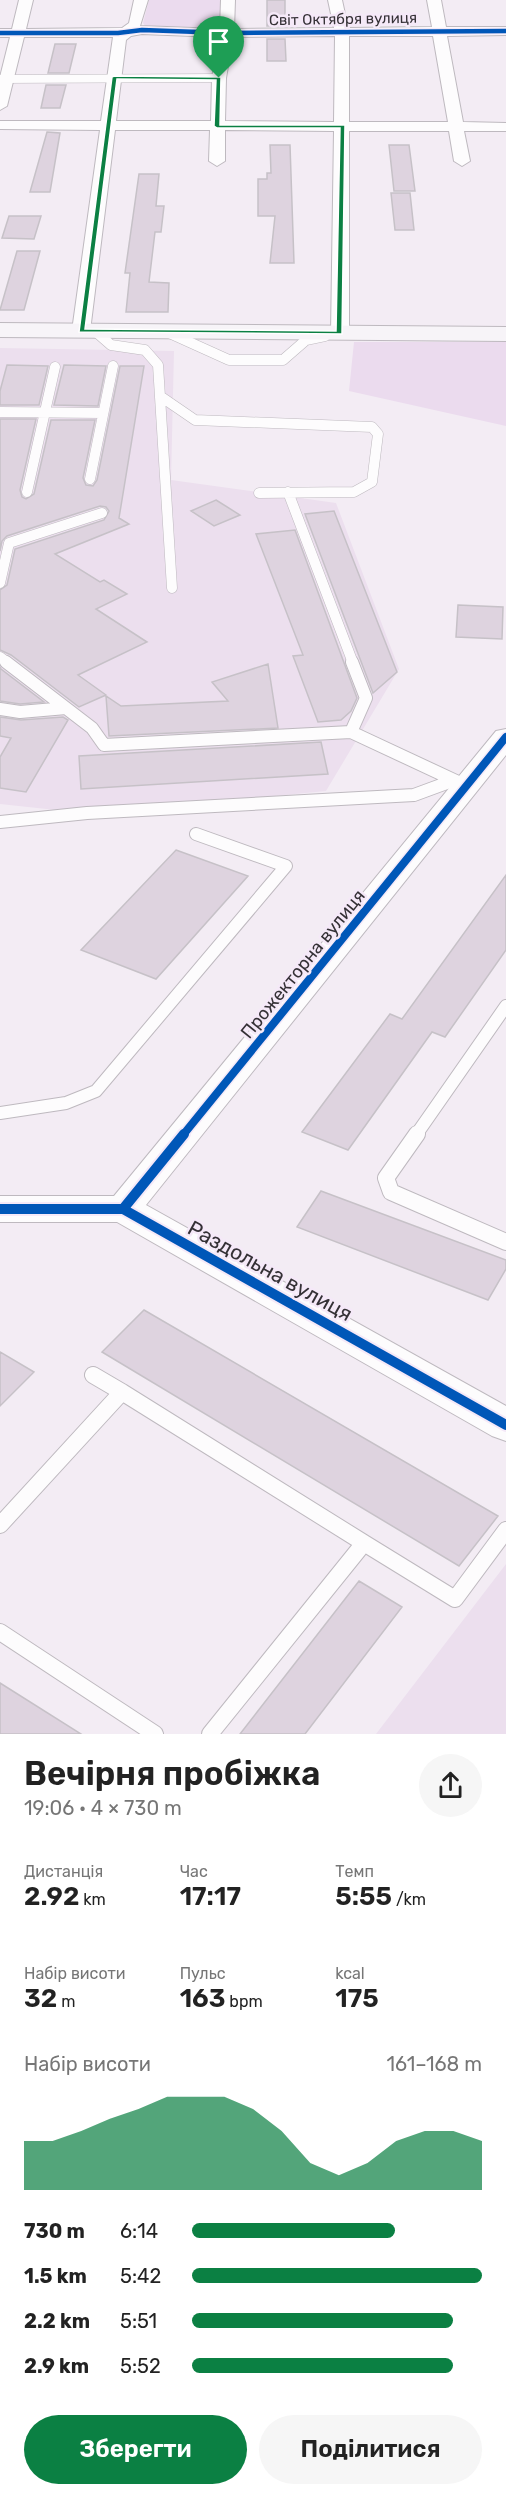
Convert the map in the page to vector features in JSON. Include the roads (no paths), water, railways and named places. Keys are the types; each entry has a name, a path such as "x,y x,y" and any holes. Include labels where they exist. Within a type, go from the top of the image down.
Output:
{"main road":[{"path":"0,330 506,334"}],"street":[{"path":"0,106 3,79 26,0"},
{"path":"88,331 107,126 120,39 135,24 141,0"},
{"path":"218,161 219,78 227,33 228,0"},
{"path":"335,0 342,33 343,126 339,333"},
{"path":"434,0 462,161"},
{"name":"Світ Октября вулиця","path":"0,33 142,30 227,33 506,31"},
{"path":"0,125 506,127"},
{"name":"Прожекторна вулиця","path":"123,1209 461,782 506,737"},
{"name":"Раздольна вулиця","path":"0,1209 123,1209 506,1425"}],"lane":[{"path":"3,79 219,78"},
{"path":"88,331 111,345 146,350 158,365 172,588"},
{"path":"90,479 113,366"},
{"path":"27,492 55,367"},
{"path":"160,396 195,420 372,427 378,434 372,482 354,492 259,493"},
{"path":"0,412 103,413"},
{"path":"288,492 366,698 351,732"},
{"path":"0,583 9,543 102,513"},
{"path":"0,657 92,728 104,745 351,732 461,782"},
{"path":"0,709 20,712 66,708"},
{"path":"0,822 87,813 414,795 461,782"},
{"path":"0,1113 66,1103 96,1091 286,866 196,834"},
{"path":"506,1006 386,1179 391,1192 506,1242"},
{"path":"93,1375 455,1599 506,1530"},
{"path":"0,1525 122,1392"},
{"path":"210,1734 364,1543"},
{"path":"0,1632 155,1734"}]}
